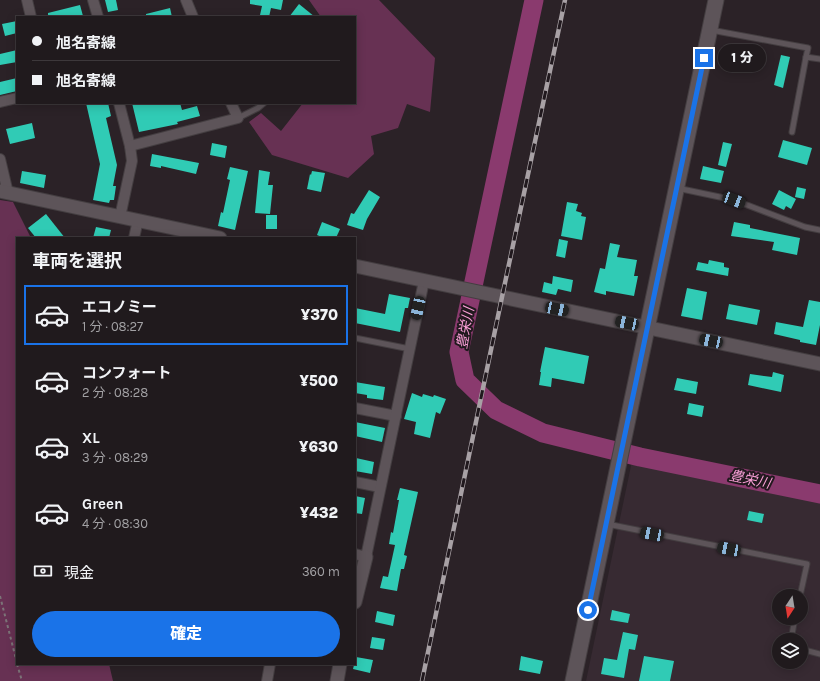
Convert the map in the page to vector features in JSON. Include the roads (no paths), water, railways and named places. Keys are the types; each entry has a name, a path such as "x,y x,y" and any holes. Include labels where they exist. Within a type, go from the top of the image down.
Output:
{"main road":[{"path":"573,681 716,0"}],"street":[{"path":"27,0 31,16"},
{"path":"93,0 98,16"},
{"path":"186,0 193,16"},
{"path":"0,102 16,98"},
{"path":"119,104 130,146 132,161 120,217"},
{"path":"130,146 238,118 231,104"},
{"path":"0,159 4,192 215,237"},
{"path":"134,237 138,220"},
{"path":"356,266 820,364"},
{"path":"356,593 360,556 380,487 424,281"},
{"path":"356,408 396,416"},
{"path":"356,482 380,487"},
{"path":"267,681 270,665"},
{"path":"336,681 340,665"}],"lane":[{"path":"710,29 808,48 792,132"},
{"path":"806,57 820,59"},
{"path":"238,118 263,104"},
{"path":"676,188 734,200 805,227 820,230"},
{"path":"356,338 410,349"},
{"path":"606,524 807,564 802,589"},
{"path":"808,651 820,654"}],"waterway":[{"name":"豊栄川","path":"534,0 459,352 465,380 496,410 543,433 640,457 820,494"}],"railway":[{"path":"422,681 565,0"}]}
